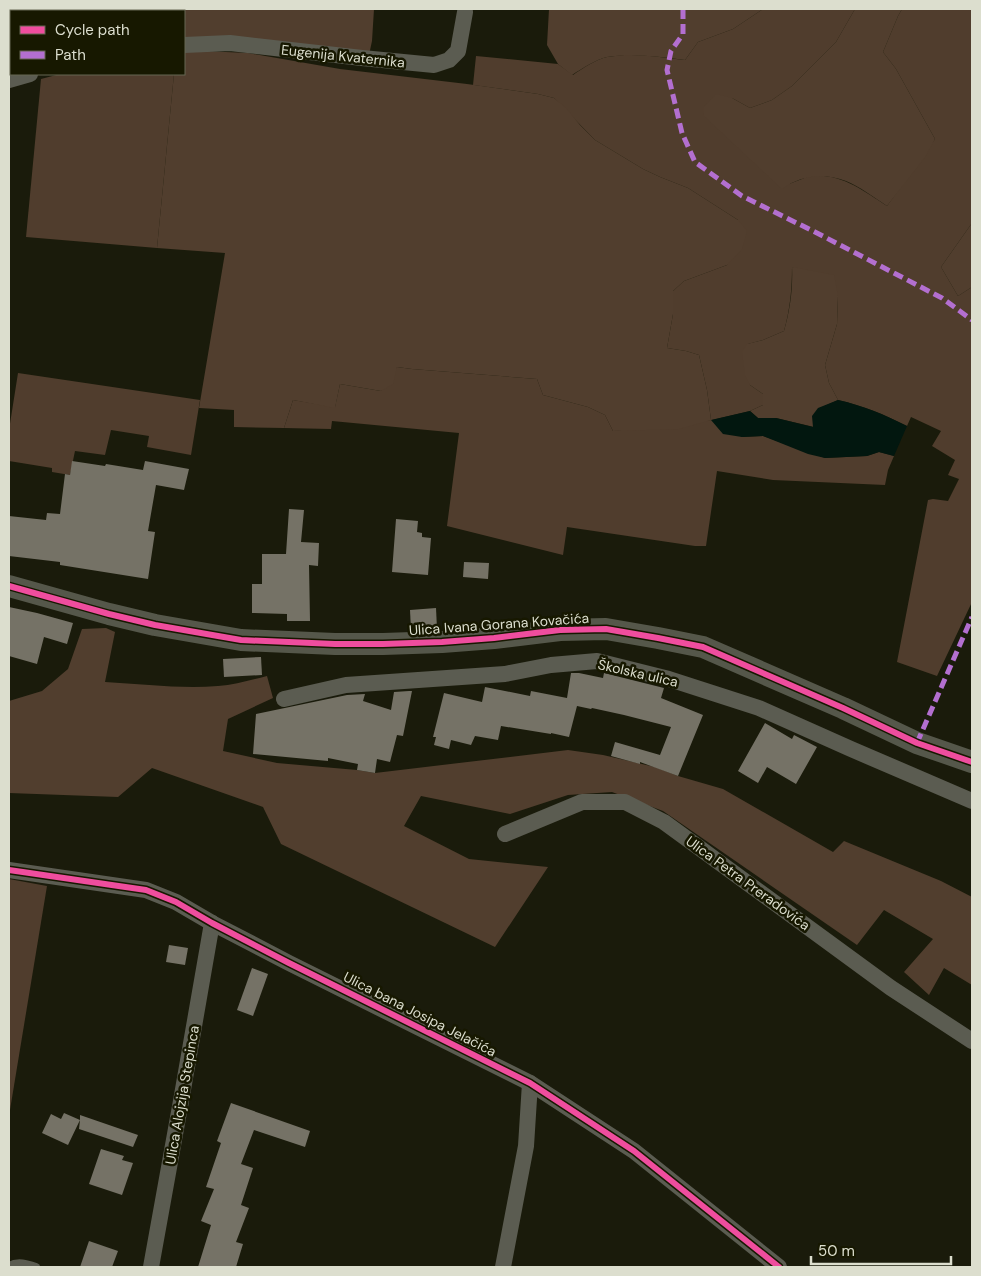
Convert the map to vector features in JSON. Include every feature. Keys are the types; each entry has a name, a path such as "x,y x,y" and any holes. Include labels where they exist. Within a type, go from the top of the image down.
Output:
{"main road":[{"name":"Ulica Ivana Gorana Kovačića","path":"9,586 108,614 155,625 242,640 335,644 393,644 494,638 560,630 606,629 658,638 703,647 834,704 917,743 972,762"}],"street":[{"name":"Eugenija Kvaternika","path":"185,45 230,43 434,65 450,60 458,51 465,12"},
{"path":"9,80 26,75"},
{"name":"Školska ulica","path":"284,699 346,685 505,674 551,665 597,661 669,678 759,708 972,801"},
{"name":"Ulica Petra Preradovića","path":"505,834 582,802 625,802 664,822 891,988 972,1041"},
{"name":"Ulica bana Josipa Jelačića","path":"9,870 146,890 176,902 297,967 530,1083 634,1151 779,1267"},
{"name":"Ulica Alojzija Stepinca","path":"151,1267 182,1102 212,923"},
{"path":"503,1267 526,1146 530,1083"}],"lane":[{"path":"9,1266 24,1263 36,1267"}],"shaded area":[{"path":"9,9 103,9 10,10 9,75"},
{"path":"374,9 372,41 369,55 185,38 185,10 174,10"},
{"path":"549,9 763,9 733,29 698,42 685,60 636,55 607,57 572,75 558,64 547,45"},
{"path":"763,9 855,9 836,42 792,86 772,100 750,108 732,98 789,184 807,177 818,176 839,179 887,206 935,139 896,69 883,52 898,16 902,9 972,9 972,223 941,267 958,296 972,287 972,602 937,676 897,662 928,500 948,501 959,479 948,475 955,460 932,446 941,431 911,417 907,426 873,411 838,400 829,383 825,365 837,324 838,296 792,267 788,315 784,331 748,344 750,385 763,394 763,405 750,411 712,420 742,437 763,436 825,458 867,456 879,452 894,456 888,470 885,485 773,480 717,471 706,546 567,527 563,555 447,526 459,433 332,421 331,429 284,428 293,400 335,407 340,384 381,391 397,367 537,379 543,395 588,407 605,415 613,431 711,420 707,390 699,355 667,348 673,314 673,291 684,281 727,265 738,220 688,188 643,169 595,140 554,98 473,85 476,56 558,64 573,75 598,60 607,57 626,55 685,60 698,42 733,29"},
{"path":"855,9 902,9 883,52 896,69 935,139 925,157 887,206 867,192 838,178 822,176 805,178 782,189 704,116 703,108 716,94 732,98 750,108 772,100 792,86 836,42"},
{"path":"185,51 248,53 340,69 467,84 554,98 566,108 595,140 643,169 688,188 738,220 747,231 742,249 727,265 684,281 673,291 673,314 667,348 699,355 707,390 711,420 679,429 613,431 605,415 588,407 543,395 537,379 397,367 393,384 381,391 340,384 335,408 293,400 284,428 234,427 234,410 199,408 225,253 157,248 174,75 185,75"},
{"path":"56,75 174,75 157,248 26,237 41,79"},
{"path":"972,223 972,287 958,296 941,267"},
{"path":"792,267 834,275 838,296 837,324 825,365 829,383 838,400 818,409 814,427 776,418 758,418 750,411 763,405 763,394 750,385 745,375 742,352 747,344 763,340 784,331 791,299"},
{"path":"18,373 200,400 191,455 147,447 149,436 111,430 105,455 75,451 70,475 52,472 52,468 9,461 9,430"},
{"path":"838,400 873,411 907,426 894,456 879,452 867,456 825,458 808,454 763,436 742,437 723,434 711,420 750,411 758,418 776,418 813,427 812,416 818,408"},
{"path":"106,628 115,632 105,682 204,687 231,685 267,676 273,698 228,719 223,751 277,763 375,773 568,750 603,755 655,767 723,789 833,852 844,841 941,881 972,897 972,985 944,968 929,995 904,972 933,939 884,910 857,945 663,811 612,792 568,795 510,814 421,796 404,826 469,859 548,867 495,947 281,844 263,807 152,768 118,797 9,793 9,701 42,691 68,669 82,629"},
{"path":"9,879 47,886 9,1116"}],"building":[{"path":"72,461 143,470 145,461 189,469 184,490 156,485 148,531 155,532 148,579 60,565 60,562 9,556 9,516 46,520 47,513 60,514 65,474 70,475"},
{"path":"289,509 304,510 301,542 319,543 318,566 309,565 310,621 287,621 287,614 252,613 252,584 262,584 262,554 286,554"},
{"path":"396,519 418,521 417,532 422,533 422,537 431,538 428,575 392,572"},
{"path":"464,562 489,563 488,579 463,577"},
{"path":"9,607 73,623 67,644 44,637 37,664 9,656"},
{"path":"436,608 437,629 411,630 410,610"},
{"path":"261,657 262,675 224,677 223,659"},
{"path":"571,673 603,678 604,673 664,688 661,698 703,715 678,776 640,762 640,764 611,756 615,742 660,755 671,727 577,706 569,737 501,726 498,740 475,736 471,745 451,740 449,749 434,745 436,737 433,737 444,693 482,702 485,687 530,696 531,691 567,698"},
{"path":"412,691 403,736 397,735 390,762 377,759 375,773 357,770 358,764 328,758 328,761 253,754 256,714 347,695 365,694 363,701 391,710 394,692"},
{"path":"765,723 792,739 794,735 817,747 796,784 767,767 758,783 738,771"},
{"path":"169,945 188,948 185,965 166,962"},
{"path":"252,968 268,974 253,1016 237,1010"},
{"path":"231,1103 310,1131 305,1147 254,1130 241,1164 253,1168 241,1205 249,1208 236,1242 243,1244 236,1267 198,1267 211,1225 201,1221 214,1189 206,1187 221,1143 217,1141"},
{"path":"64,1113 80,1120 68,1145 42,1133 51,1114 61,1119"},
{"path":"80,1115 138,1135 133,1147 79,1129"},
{"path":"101,1149 124,1156 122,1160 133,1163 122,1195 89,1184"},
{"path":"89,1241 118,1251 112,1267 80,1267"}],"marked path":[{"path":"683,9 683,34 671,51 667,70 682,133 695,162 742,196 942,298 972,320"},
{"path":"917,743 972,617"}],"cycle path":[{"path":"9,586 155,625 241,640 383,644 494,638 560,630 606,629 658,638 703,647 843,708 917,743 972,762"},
{"path":"9,870 146,890 176,902 289,963 530,1083 634,1151 779,1267"}]}
